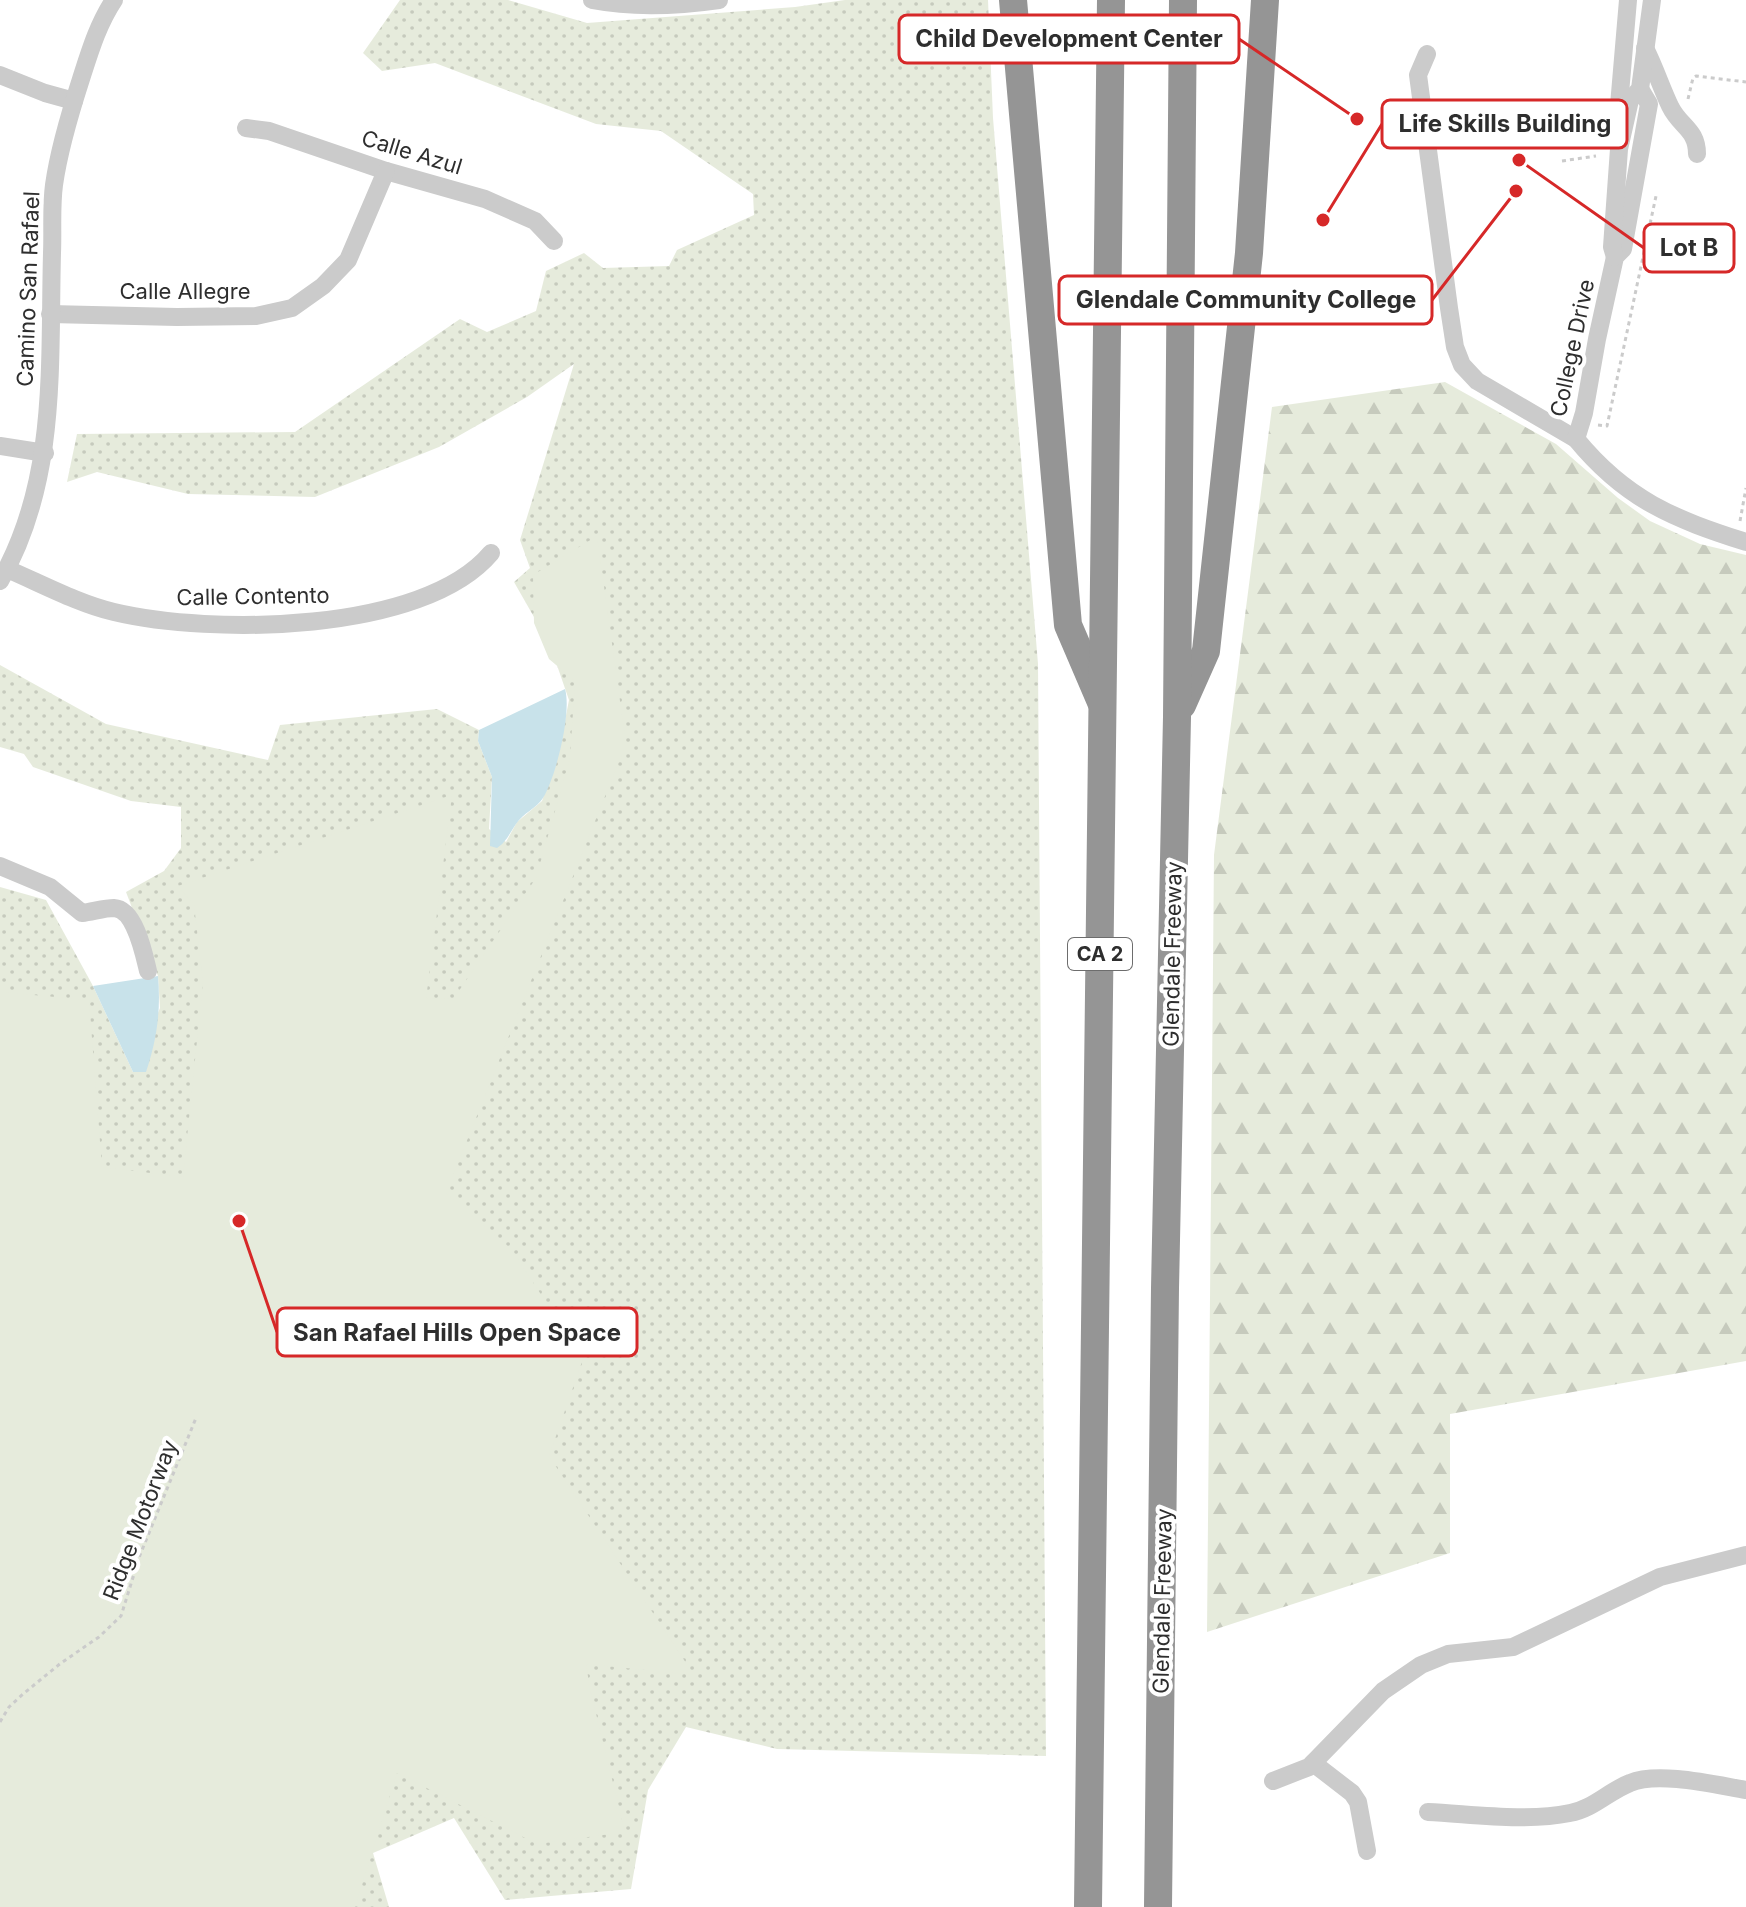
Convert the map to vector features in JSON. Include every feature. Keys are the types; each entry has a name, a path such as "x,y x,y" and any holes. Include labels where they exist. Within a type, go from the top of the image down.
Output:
{"highway":[{"path":"1013,0 1068,625 1104,711"},
{"name":"CA 2","path":"1088,1907 1111,0"},
{"name":"Glendale Freeway","path":"1158,1907 1165,1288 1177,717 1183,0"},
{"path":"1177,717 1206,651 1249,253 1265,0"}],"street":[{"name":"Camino San Rafael","path":"4,575 32,509 45,453 54,187 74,101 97,32 114,0"},
{"path":"592,0 657,6 719,0"},
{"path":"1623,133 1618,126 1618,117 1628,0"},
{"name":"College Drive","path":"1652,0 1640,89 1630,100 1623,133 1612,233 1615,257 1576,439 1601,465 1645,501 1675,518 1744,534"},
{"path":"1645,48 1671,109 1685,118 1697,143 1697,154"},
{"path":"1427,54 1418,75 1458,357 1477,381 1576,439"},
{"path":"0,75 74,101"},
{"name":"College Drive","path":"1615,257 1623,249 1646,127 1649,104 1640,89"},
{"path":"1646,127 1685,118"},
{"name":"Calle Azul","path":"246,128 269,131 386,171 485,199 535,221 554,241"},
{"name":"Calle Allegre","path":"50,314 256,316 292,308 323,286 348,260 386,171"},
{"path":"0,446 45,453"},
{"name":"Calle Contento","path":"4,575 112,612 178,623 248,624 335,620 381,611 431,595 453,584 477,569 491,553"},
{"path":"0,866 50,887 82,913 116,908 127,914 148,971"},
{"path":"1273,1781 1313,1763 1383,1691 1421,1665 1448,1654 1513,1647 1660,1577 1746,1555"},
{"path":"1313,1763 1352,1793 1358,1802 1367,1851"},
{"path":"1428,1812 1545,1816 1572,1813 1632,1782 1644,1779 1667,1779 1746,1790"}],"path":[{"path":"1685,118 1696,76 1746,82"},
{"path":"1562,161 1596,156"},
{"path":"1593,427 1607,426 1656,196"},
{"path":"1744,534 1746,489"},
{"name":"Ridge Motorway","path":"0,1722 9,1707 23,1694 99,1637 121,1616 140,1555 196,1418"}],"green space":[{"path":"400,0 508,0 587,23 795,7 845,0 988,0 993,118 1038,664 1046,1756 777,1749 686,1727 648,1790 631,1889 505,1900 454,1818 373,1853 389,1907 0,1907 0,887 46,900 93,986 133,1072 160,1008 158,976 126,892 164,871 181,848 181,807 131,801 33,767 24,754 0,747 0,665 106,724 268,760 280,725 437,709 479,730 478,741 492,777 489,829 506,842 517,822 542,801 559,751 569,700 550,645 514,582 530,568 520,540 574,364 527,397 439,447 315,497 188,494 97,472 67,482 77,434 295,432 460,319 487,332 536,311 546,271 584,253 603,268 669,266 677,250 754,215 753,194 661,131 596,124 435,63 382,71 363,53"},
{"path":"1445,382 1556,444 1618,498 1650,521 1700,544 1746,555 1746,1361 1450,1414 1450,1553 1207,1632 1214,855 1272,407"},
{"path":"597,536 626,744 446,1193 512,1250 583,1359 549,1456 694,1675 586,1664 625,1832 537,1844 397,1773 355,1907 0,1907 0,992 89,1000 102,1167 183,1177 203,982 194,905 178,886 452,795 426,999 454,998 536,878 570,758 575,681 549,659 534,623 533,575"}],"water":[{"path":"565,689 565,728 548,788 540,802 519,820 503,843 497,848 490,846 492,777 478,741 479,730"},
{"path":"158,976 159,1001 153,1048 146,1072 133,1072 93,986"}],"place":[{"name":"Child Development Center","path":"1357,119"},
{"name":"Lot B","path":"1519,160"},
{"name":"Glendale Community College","path":"1516,191"},
{"name":"Life Skills Building","path":"1323,220"},
{"name":"San Rafael Hills Open Space","path":"239,1221"}]}
